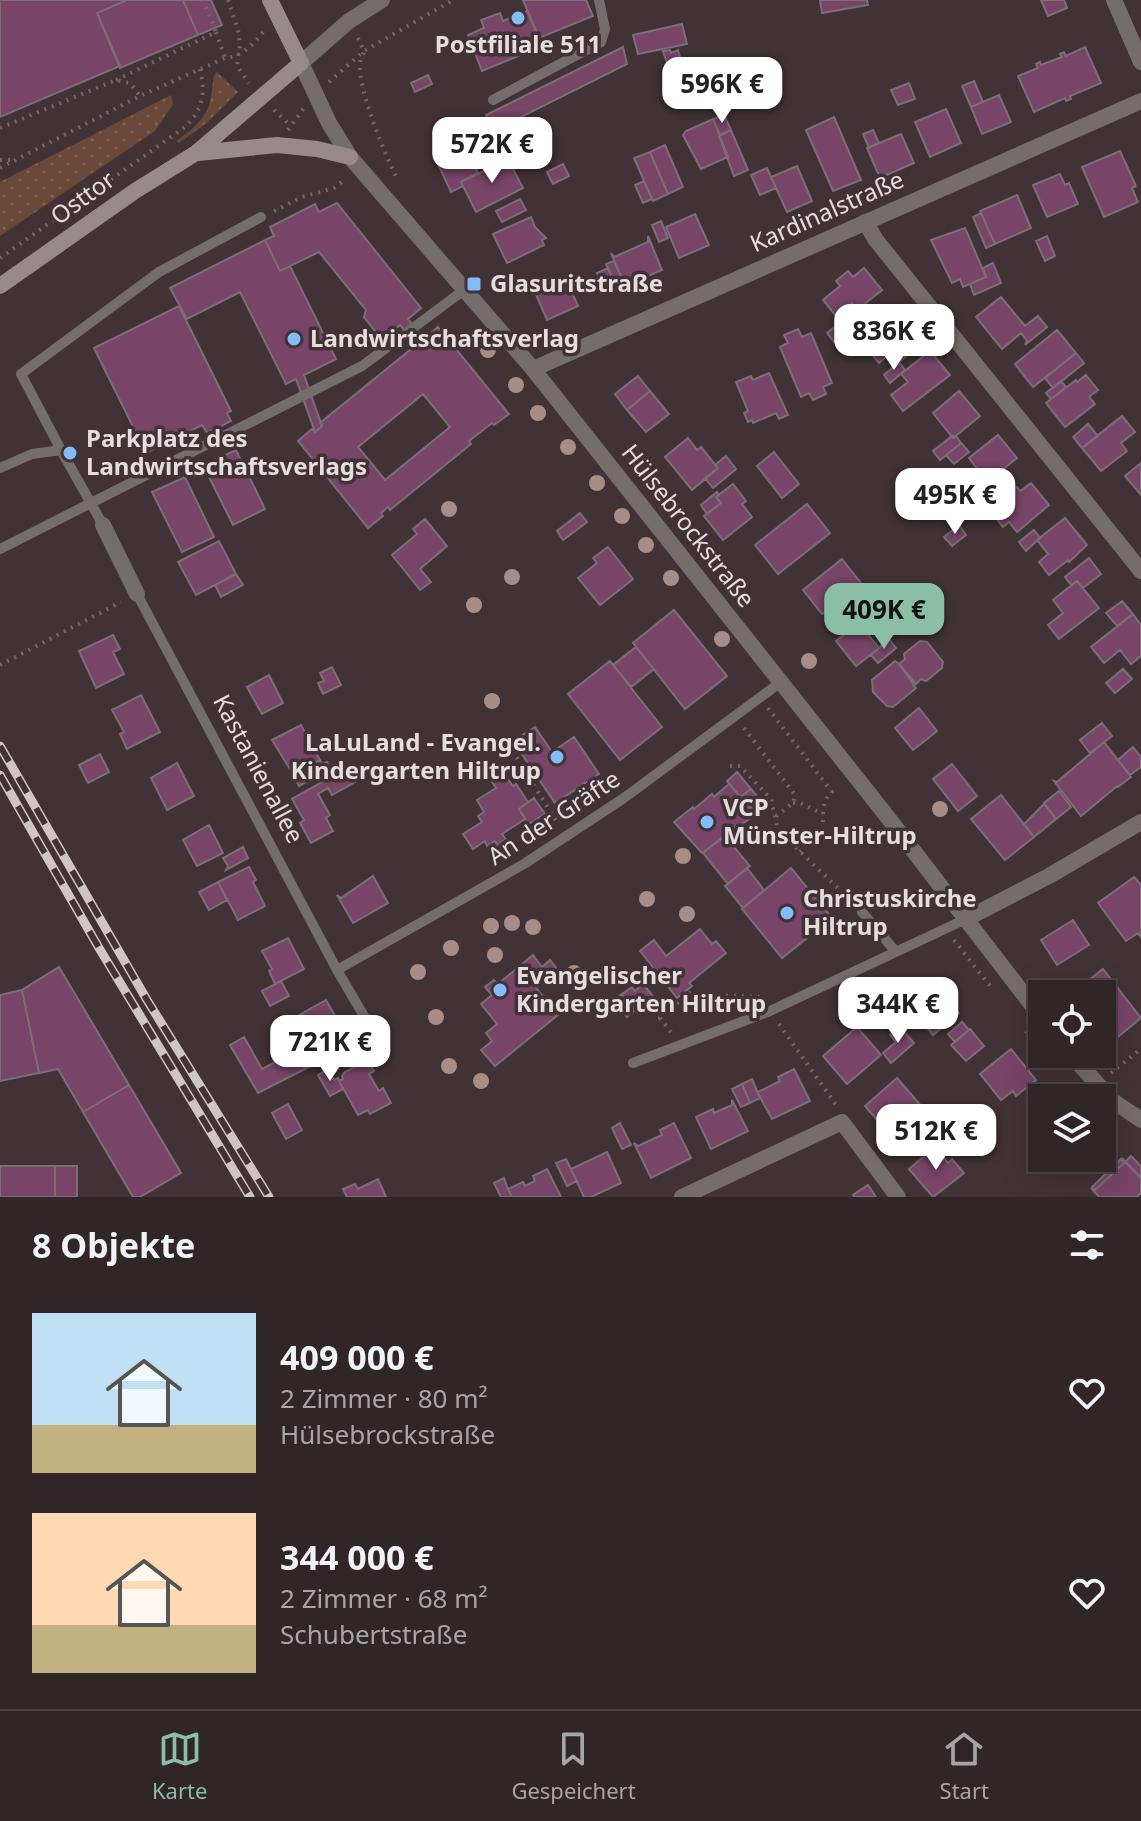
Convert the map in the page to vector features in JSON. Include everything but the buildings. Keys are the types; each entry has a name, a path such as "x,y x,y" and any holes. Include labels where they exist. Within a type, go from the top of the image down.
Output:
{"main road":[{"path":"270,0 301,63"},
{"name":"Osttor","path":"0,286 135,191 196,153 301,63"},
{"name":"Osttor","path":"196,153 277,145 317,149 350,157"}],"street":[{"path":"301,63 349,21 382,0"},
{"path":"1114,0 1141,62"},
{"name":"Hülsebrockstraße","path":"301,63 350,157 533,369 1028,1000"},
{"name":"Kardinalstraße","path":"533,369 1141,101"},
{"path":"865,222 886,253 1141,571"},
{"name":"Kastanienallee","path":"103,525 137,594"},
{"path":"966,919 1141,822"},
{"path":"1082,1068 1096,1084"},
{"path":"1116,1103 1141,1120"},
{"path":"682,1197 842,1122 898,1197"}],"lane":[{"path":"493,100 601,42 605,29 599,0"},
{"path":"103,525 21,374 159,272 261,217"},
{"path":"0,549 362,366 464,290"},
{"path":"0,468 32,454 61,450"},
{"name":"Kastanienallee","path":"137,594 337,970 374,1033"},
{"name":"An der Gräfte","path":"337,970 524,864 624,798 781,682"},
{"path":"862,912 896,952"},
{"path":"633,1063 770,1011 966,919"}],"path":[{"path":"203,0 225,58"},
{"path":"228,0 238,30 237,66 243,77"},
{"path":"315,93 364,51 453,0"},
{"path":"0,168 140,96 225,58 237,57 278,17"},
{"path":"0,128 116,80 216,32"},
{"path":"364,51 360,64 374,123 385,155 403,190"},
{"path":"0,258 194,118 205,88 200,69"},
{"path":"116,80 130,83 140,96"},
{"path":"279,114 290,125"},
{"path":"0,160 15,160"},
{"path":"261,217 302,197 334,188 344,180"},
{"path":"0,665 137,594"},
{"path":"760,697 832,792 827,796 823,830 800,852"},
{"path":"735,716 795,795 793,803"},
{"path":"504,737 565,837"},
{"path":"730,766 740,766 760,785 771,799 778,830 862,912"},
{"path":"775,817 793,803 800,803 823,814"},
{"path":"681,1045 660,1018 693,990 696,994 760,996 839,1109 842,1122"},
{"path":"1096,1084 1141,1049"}],"shaded area":[{"path":"216,71 238,92 208,122 179,143 176,141 194,127 207,110"},
{"path":"171,95 173,104 155,131 0,236 0,182"}],"railway":[{"path":"0,746 147,1000 269,1197"},
{"path":"0,775 99,948 250,1197"}],"place":[{"name":"Postfiliale 511","path":"518,18"},
{"name":"Glasuritstraße","path":"474,284"},
{"name":"Landwirtschaftsverlag","path":"294,339"},
{"name":"Parkplatz des Landwirtschaftsverlags","path":"70,453"},
{"name":"LaLuLand - Evangel. Kindergarten Hiltrup","path":"557,757"},
{"name":"VCP Münster-Hiltrup","path":"707,822"},
{"name":"Christuskirche Hiltrup","path":"787,913"},
{"name":"Evangelischer Kindergarten Hiltrup","path":"500,990"}]}
